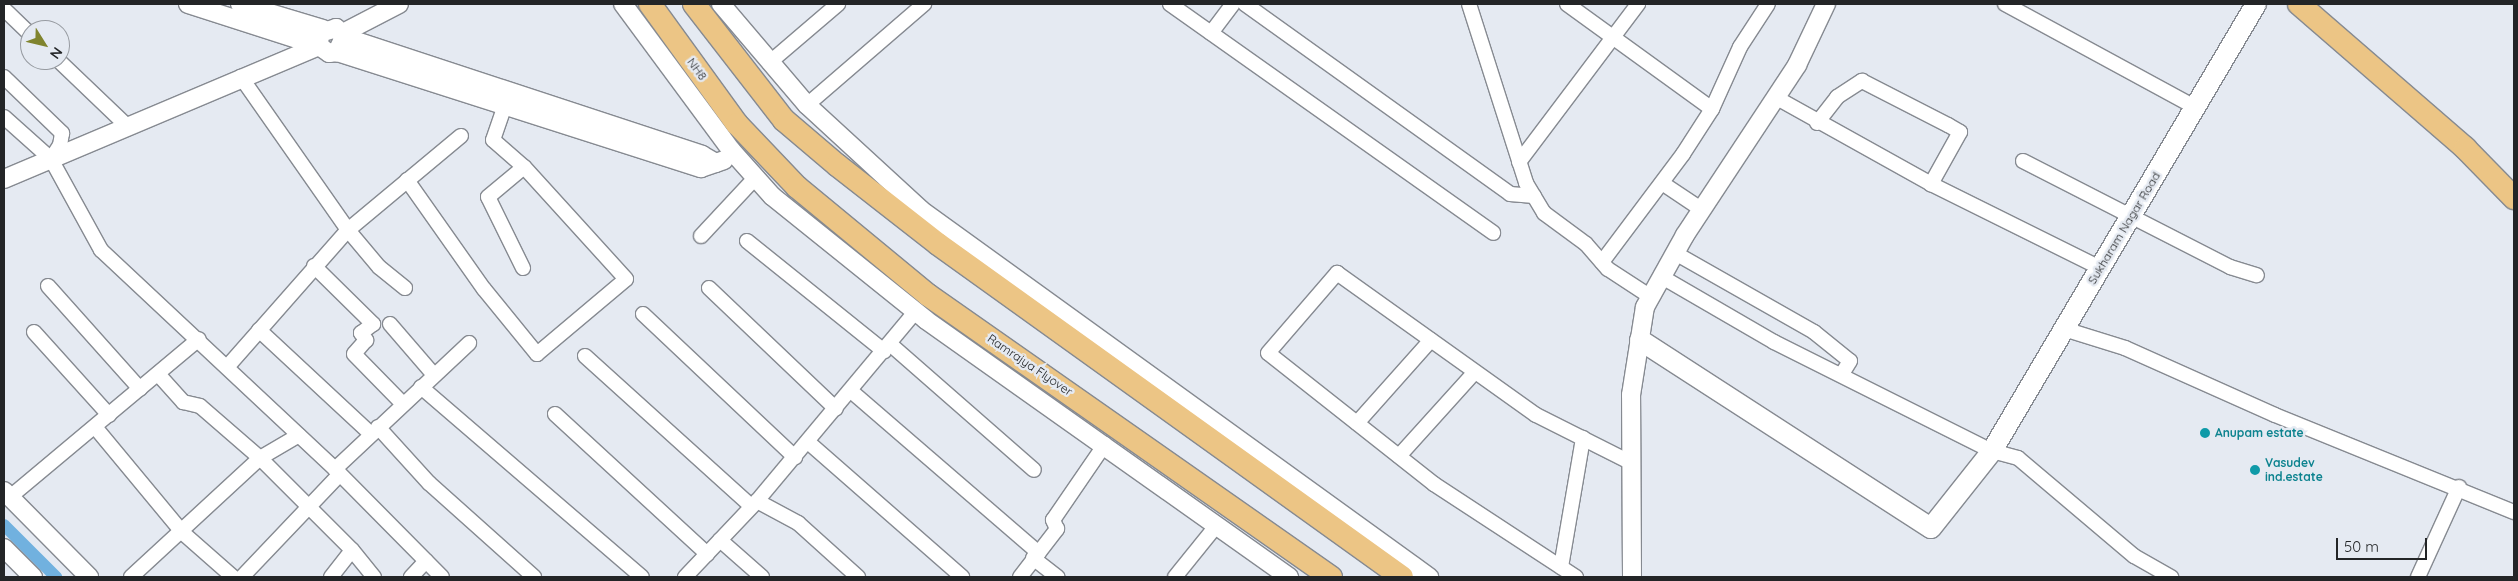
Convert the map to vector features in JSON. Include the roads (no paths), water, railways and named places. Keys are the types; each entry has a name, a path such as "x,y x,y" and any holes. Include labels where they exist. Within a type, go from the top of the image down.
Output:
{"main road":[{"name":"NH8","path":"650,4 745,132"},
{"path":"694,4 784,120 969,267 1402,577"},
{"name":"Sukharam Nagar Road","path":"1640,340 1931,528 1992,451 2256,4"},
{"path":"2299,4 2465,148 2514,198"},
{"path":"2320,4 2514,176"},
{"name":"Ramrajya Flyover","path":"745,132 797,187 928,295 1331,577"},
{"path":"969,267 1008,275"}],"street":[{"path":"188,4 321,38"},
{"path":"240,4 321,38 329,53 341,41 399,4"},
{"path":"623,4 736,156 756,179 915,312 1105,444 1289,577"},
{"path":"721,4 769,63 807,105 878,174 1008,275 1429,577"},
{"path":"769,63 838,4"},
{"path":"807,105 924,4"},
{"path":"1170,4 1493,233"},
{"path":"1211,33 1233,4"},
{"path":"1245,4 1510,194 1534,196"},
{"path":"1468,4 1520,162 1534,196 1544,213 1602,262 1651,297"},
{"path":"1568,4 1712,109"},
{"path":"1520,162 1588,65 1615,38 1638,4"},
{"path":"1602,262 1662,183 1712,109 1740,47 1768,4"},
{"path":"1632,577 1630,462 1632,394 1640,340 1651,297 1701,209 1797,65 1826,4"},
{"path":"2005,4 2021,7 2195,107"},
{"path":"4,9 20,24"},
{"path":"4,178 241,77 321,38 332,27 341,41 505,105 701,168 736,156"},
{"path":"341,41 702,154 716,163"},
{"path":"68,70 127,126"},
{"path":"4,77 62,133 50,159"},
{"path":"241,77 348,230 378,267 405,288"},
{"path":"1817,123 1836,97 1862,81 1960,132 1930,184"},
{"path":"1775,97 1817,123 1930,184 2100,268"},
{"path":"407,180 484,290 537,354 626,278 524,167 493,140 505,105"},
{"path":"4,117 50,159 101,250 200,339 299,434 442,577"},
{"path":"736,156 745,132"},
{"path":"228,366 314,266 348,230 461,136"},
{"path":"2023,161 2132,214 2230,267 2257,275"},
{"path":"523,268 488,197 524,167"},
{"path":"700,236 756,179"},
{"path":"1662,183 1701,209"},
{"path":"747,240 887,348 1034,470"},
{"path":"1675,253 1814,332 1850,361 1842,374"},
{"path":"314,266 372,324 361,333 366,340 354,354 403,404"},
{"path":"1576,577 1399,456 1268,353 1337,273 1536,415 1630,462"},
{"path":"1662,277 1774,342 1842,374 1992,451 2018,458 2134,556 2171,577"},
{"path":"48,286 140,389"},
{"path":"709,288 836,409"},
{"path":"686,577 754,504 808,442 915,312"},
{"path":"644,314 795,457"},
{"path":"390,324 434,375"},
{"path":"2064,328 2125,348 2275,415 2459,487 2514,512"},
{"path":"259,330 374,431 429,484 534,577"},
{"path":"34,332 109,415"},
{"path":"89,577 7,494 95,427 200,339"},
{"path":"1357,422 1431,340"},
{"path":"242,577 309,507 374,431 469,343"},
{"path":"585,356 754,504 798,523 858,577"},
{"path":"1399,456 1475,372"},
{"path":"158,374 183,402 200,406 260,458 352,550 374,577"},
{"path":"421,387 642,577"},
{"path":"851,391 1036,556 1057,577"},
{"path":"555,414 707,554"},
{"path":"95,427 183,533 233,577"},
{"path":"131,577 183,533 260,458 299,434"},
{"path":"1561,567 1583,438"},
{"path":"808,442 962,577"},
{"path":"1020,577 1056,530 1052,520 1105,444"},
{"path":"2418,577 2459,487"},
{"path":"1175,577 1217,525"},
{"path":"720,540 762,577"},
{"path":"4,548 29,576"},
{"path":"331,577 352,550"},
{"path":"411,577 426,561"}],"waterway":[{"path":"4,525 56,577"}],"place":[{"name":"Anupam estate","path":"2205,433"},
{"name":"Vasudev ind.estate","path":"2255,470"}]}
